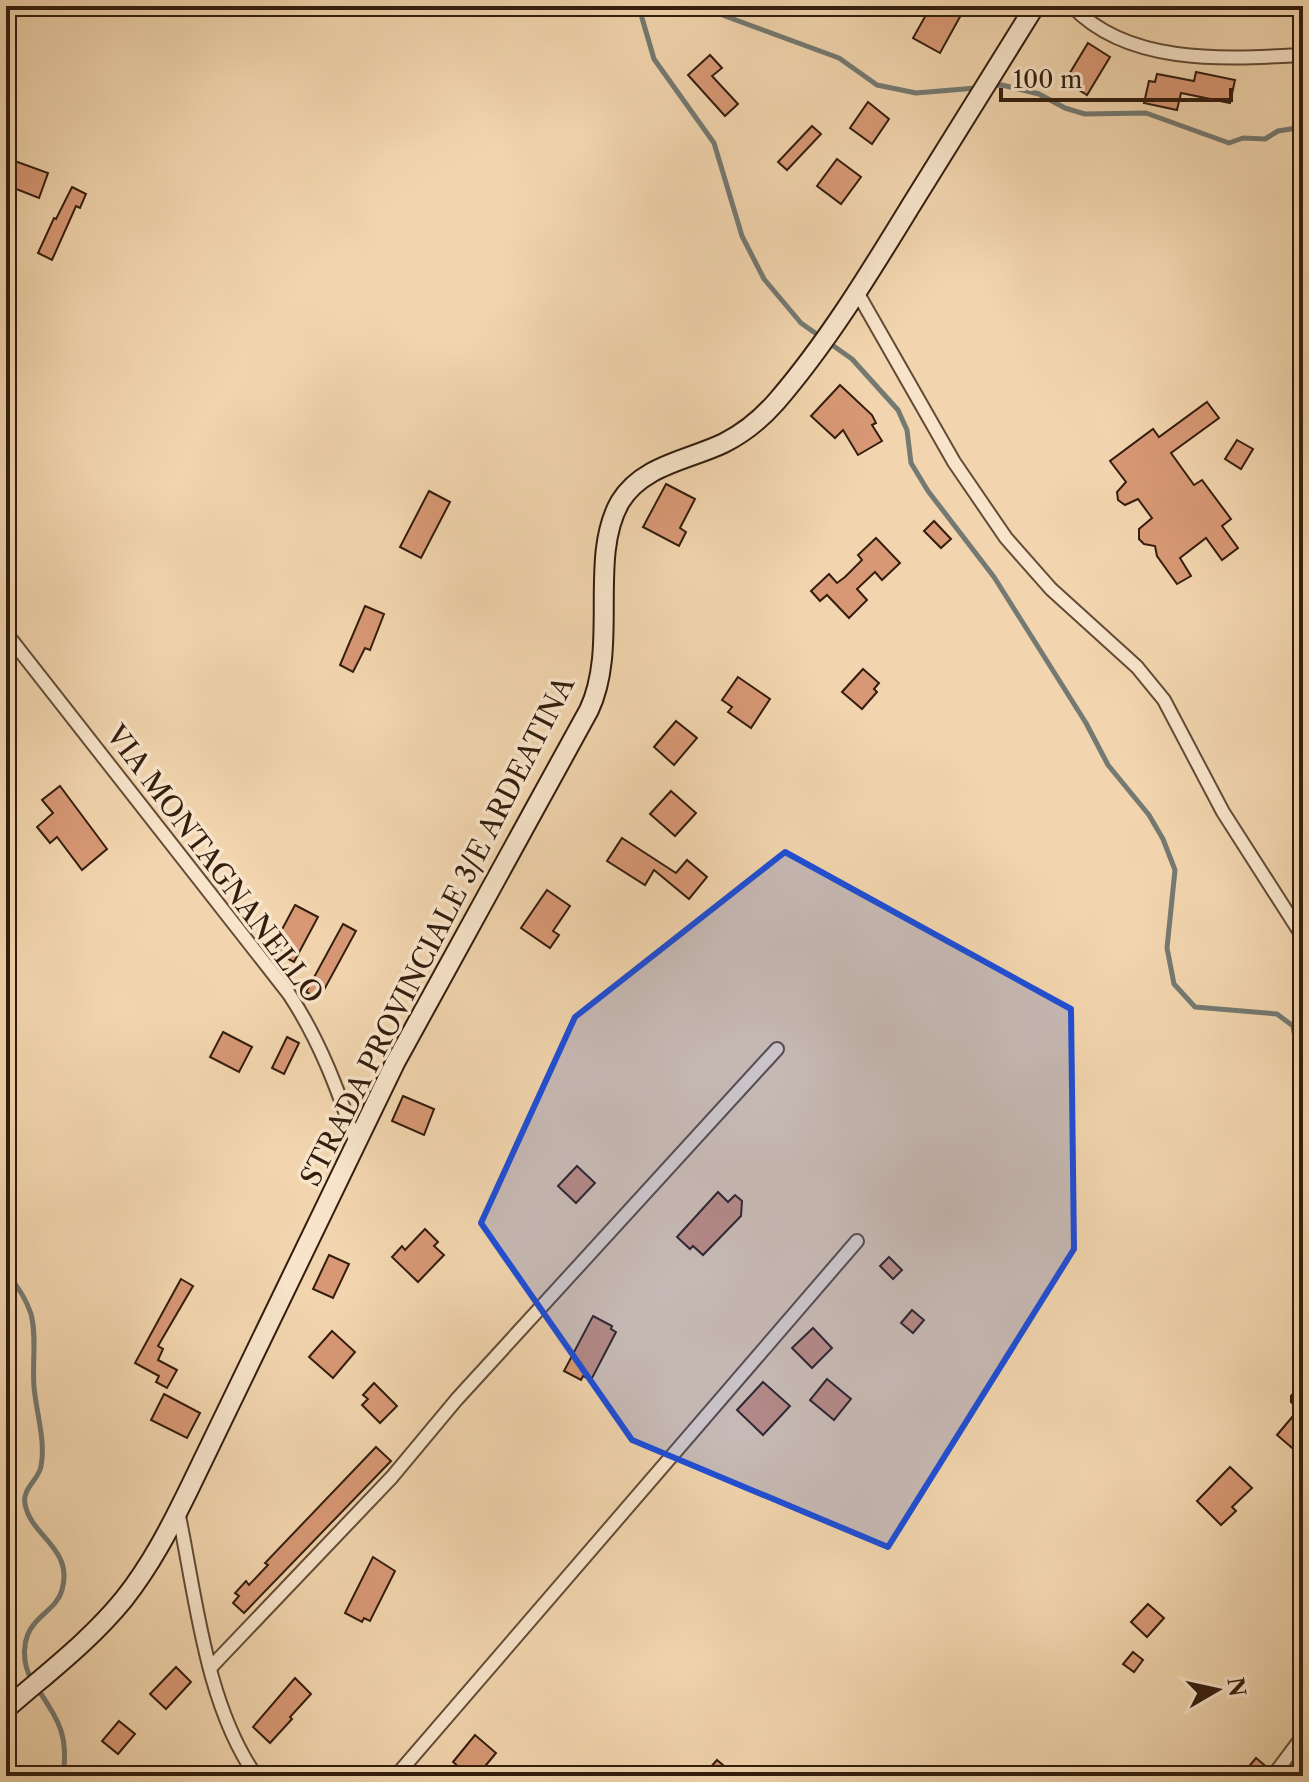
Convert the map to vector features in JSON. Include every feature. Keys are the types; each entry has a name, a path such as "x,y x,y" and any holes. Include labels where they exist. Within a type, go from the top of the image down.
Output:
{"main road":[{"name":"STRADA PROVINCIALE 3/E ARDEATINA","path":"6,1709 88,1638 123,1599 152,1558 436,986 592,704 602,660 608,540 619,504 635,483 649,473 714,447 751,425 776,401 857,292 1035,6"}],"street":[{"path":"1072,6 1114,38 1142,46 1221,57 1303,55"},
{"path":"857,292 941,440 1006,538 1051,589 1137,667 1164,700 1223,812 1303,937"},
{"name":"VIA MONTAGNANELLO","path":"6,633 289,994 323,1054 356,1143"},
{"path":"211,1667 392,1477 457,1399 777,1049"},
{"path":"396,1776 857,1241"},
{"path":"178,1511 211,1667 227,1722 256,1776"},
{"path":"1273,1776 1303,1736"}],"highlighted area":[{"path":"785,852 1071,1009 1074,1249 888,1547 632,1440 481,1223 575,1017"}],"building":[{"path":"931,6 966,6 940,53 913,38"},
{"path":"1088,43 1110,57 1087,95 1065,81"},
{"path":"710,55 722,68 712,76 738,104 725,116 688,75"},
{"path":"1196,72 1235,80 1230,103 1181,93 1177,110 1144,103 1149,81 1155,82 1157,74 1194,81"},
{"path":"868,102 889,119 872,144 850,128"},
{"path":"812,126 821,134 787,170 778,162"},
{"path":"837,159 861,177 841,204 817,186"},
{"path":"12,160 48,173 39,198 6,185"},
{"path":"72,187 86,194 80,208 76,206 52,260 38,253"},
{"path":"840,385 872,415 876,423 872,425 882,441 858,455 843,430 835,438 811,416"},
{"path":"1207,402 1219,418 1171,453 1194,485 1202,480 1231,519 1222,526 1238,548 1222,560 1206,538 1180,558 1191,576 1177,584 1157,556 1155,546 1144,544 1139,539 1139,529 1152,518 1138,499 1125,505 1118,500 1117,492 1126,482 1110,461 1153,429 1159,437"},
{"path":"1237,440 1253,449 1241,469 1225,459"},
{"path":"666,484 695,499 680,528 686,532 679,546 643,527"},
{"path":"429,491 450,502 421,558 400,547"},
{"path":"934,521 951,539 941,548 924,531"},
{"path":"876,538 900,563 882,580 875,572 857,589 867,600 849,618 827,595 820,601 811,591 829,574 837,583 845,577 862,560 858,555"},
{"path":"365,606 384,614 370,650 365,648 353,672 340,665"},
{"path":"863,669 879,683 874,689 877,692 862,709 842,692"},
{"path":"738,677 770,699 751,728 728,712 732,707 722,700"},
{"path":"676,721 697,738 674,765 654,747"},
{"path":"60,786 107,849 82,870 57,837 50,843 37,827 53,813 42,800"},
{"path":"671,791 696,813 675,836 650,814"},
{"path":"622,838 676,873 687,860 707,877 689,899 654,870 645,885 607,861"},
{"path":"547,890 570,906 553,931 559,935 550,948 521,928"},
{"path":"295,905 318,917 294,962 271,950"},
{"path":"343,924 356,931 319,999 306,992"},
{"path":"223,1032 252,1047 239,1072 210,1057"},
{"path":"287,1037 299,1043 284,1074 272,1068"},
{"path":"403,1096 434,1109 424,1135 392,1121"},
{"path":"577,1166 595,1183 576,1203 558,1186"},
{"path":"718,1192 728,1202 735,1195 742,1201 741,1216 703,1255 693,1246 690,1249 677,1237"},
{"path":"425,1229 438,1242 434,1246 444,1255 418,1282 392,1257 402,1246 405,1250"},
{"path":"329,1255 349,1264 333,1298 313,1289"},
{"path":"889,1257 902,1270 893,1279 880,1266"},
{"path":"181,1279 193,1286 158,1346 163,1349 158,1360 177,1370 167,1388 156,1382 159,1376 135,1363"},
{"path":"912,1310 924,1320 913,1333 901,1323"},
{"path":"593,1316 612,1326 611,1329 616,1332 591,1380 583,1376 581,1380 564,1371"},
{"path":"813,1328 832,1348 812,1368 792,1348"},
{"path":"332,1331 355,1352 333,1378 309,1357"},
{"path":"827,1379 851,1399 834,1420 810,1400"},
{"path":"763,1382 790,1406 763,1435 737,1410"},
{"path":"374,1383 397,1406 380,1423 362,1405 368,1399 363,1395"},
{"path":"1303,1383 1303,1445 1297,1452 1277,1435 1299,1409 1291,1402 1291,1396"},
{"path":"164,1394 200,1413 187,1438 151,1420"},
{"path":"376,1447 391,1461 244,1613 233,1603 239,1596 235,1593 246,1581 249,1585 268,1565 265,1563"},
{"path":"1230,1467 1252,1488 1232,1507 1236,1511 1221,1525 1197,1501"},
{"path":"373,1557 395,1571 370,1621 364,1618 362,1622 345,1613"},
{"path":"1148,1604 1164,1618 1147,1637 1131,1622"},
{"path":"1133,1652 1143,1660 1134,1672 1123,1664"},
{"path":"176,1667 191,1682 166,1709 150,1694"},
{"path":"295,1678 311,1694 270,1743 253,1727"},
{"path":"119,1721 135,1734 118,1754 102,1741"},
{"path":"475,1735 496,1753 477,1776 469,1776 453,1762"},
{"path":"1256,1758 1268,1768 1264,1776 1241,1776"},
{"path":"717,1760 736,1776 703,1776"}],"waterway":[{"path":"642,6 642,18 654,59 714,143 742,236 764,279 801,323 852,359 898,410 907,430 911,463 928,491 994,577 1086,723 1108,765 1149,815 1163,839 1175,870 1167,948 1174,984 1195,1007 1277,1014 1293,1026 1303,1083"},
{"path":"698,6 839,58 877,85 916,93 976,88"},
{"path":"990,86 1002,85 1039,94 1065,108 1085,114 1146,113 1229,143 1243,138 1265,139 1278,131 1303,127"},
{"path":"6,1272 26,1302 34,1332 34,1387 42,1457 40,1471 26,1493 25,1504 35,1525 57,1553 64,1576 57,1600 27,1636 25,1659 32,1680"},
{"path":"38,1689 61,1730 65,1750 63,1776"}]}
